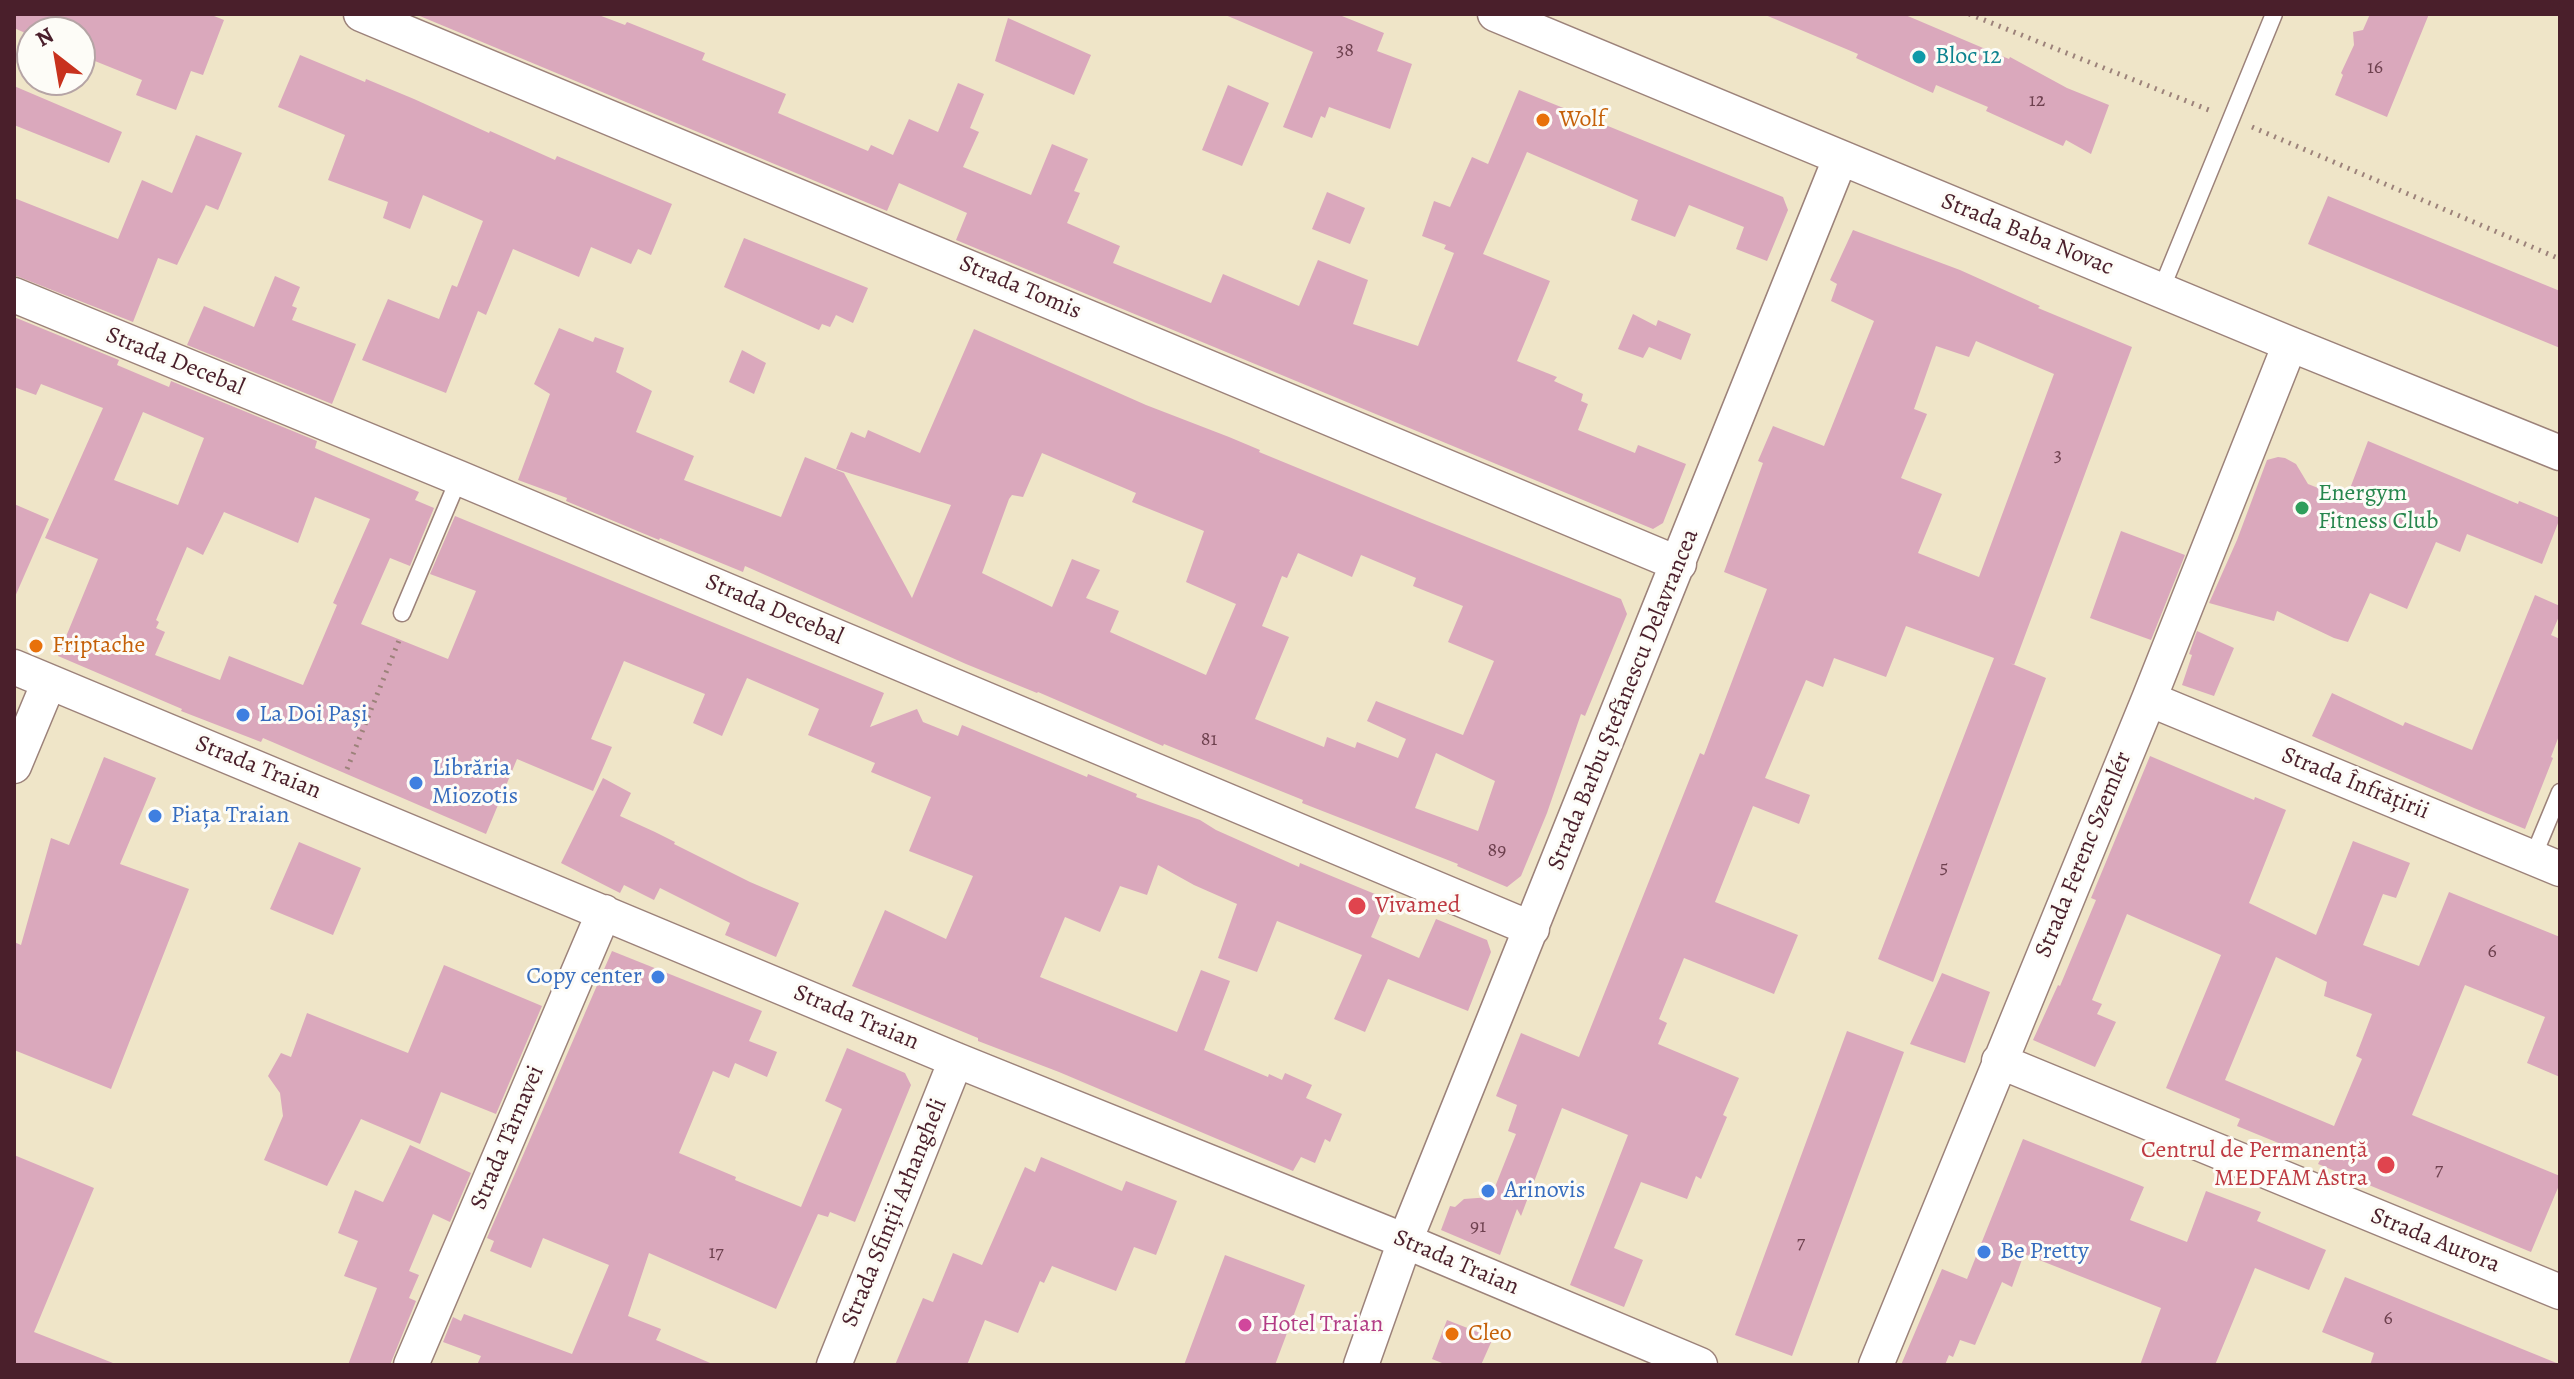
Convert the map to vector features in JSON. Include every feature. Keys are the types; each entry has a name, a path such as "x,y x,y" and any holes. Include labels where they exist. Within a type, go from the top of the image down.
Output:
{"street":[{"name":"Strada Tomis","path":"361,14 1679,564"},
{"name":"Strada Baba Novac","path":"1495,14 1840,159 2560,453"},
{"name":"Strada Barbu Ștefănescu Delavrancea","path":"1361,1365 1405,1241 1840,159"},
{"name":"Strada Decebal","path":"14,295 459,478 1532,929"},
{"name":"Strada Ferenc Szemlér","path":"1876,1365 2149,699 2290,344"},
{"name":"Strada Traian","path":"14,667 956,1060 1405,1241 1700,1365"},
{"path":"14,766 49,682"},
{"name":"Strada Înfrățirii","path":"2149,699 2546,863"},
{"name":"Strada Târnavei","path":"411,1365 604,912"},
{"name":"Strada Sfinții Arhangheli","path":"834,1365 956,1060"},
{"name":"Strada Aurora","path":"1999,1061 2560,1292"}],"lane":[{"path":"2161,290 2274,14"},
{"path":"402,613 459,478"},
{"path":"2546,863 2560,792"}],"path":[{"path":"1969,14 2232,118 2560,259"},
{"path":"334,800 402,633 402,613"}],"building":[{"path":"14,14 209,14 224,20 203,75 191,71 176,110 136,95 142,80 96,61 96,16 16,16 14,28"},
{"path":"415,14 596,14 625,25 627,22 705,53 702,60 786,94 778,113 868,151 871,145 893,155 909,119 938,132 958,83 984,94 970,128 979,132 963,167 1031,195 1052,144 1088,159 1074,191 1080,193 1067,223 1120,246 1113,263 1211,303 1223,274 1299,306 1318,260 1368,280 1353,324 1418,346 1454,253 1444,249 1446,245 1422,236 1434,201 1450,207 1472,157 1488,164 1519,90 1783,197 1788,210 1767,261 1736,249 1744,227 1689,205 1675,237 1631,220 1638,200 1527,152 1483,254 1550,281 1517,361 1557,377 1554,381 1583,394 1581,401 1588,404 1578,430 1635,453 1638,445 1686,464 1663,523 1653,529 956,240 967,213 899,183 887,211"},
{"path":"1223,14 1337,14 1384,33 1377,51 1412,64 1390,129 1329,107 1325,118 1321,116 1312,138 1283,127 1313,52"},
{"path":"1763,14 1903,14 2010,57 2067,88 2109,105 2091,154 2066,140 2063,146 1986,111 1988,107 1936,85 1933,93 1856,58 1858,54"},
{"path":"2370,14 2429,14 2387,117 2335,95 2354,45 2353,32 2363,30"},
{"path":"1008,18 1091,55 1074,95 995,61"},
{"path":"300,55 365,82 366,79 555,160 557,156 672,204 651,255 638,249 631,264 591,247 579,277 513,249 486,315 478,311 446,393 362,360 388,299 439,319 452,285 457,287 483,221 423,195 410,229 383,218 388,202 328,180 345,135 278,107"},
{"path":"1228,85 1269,103 1242,166 1202,150"},
{"path":"14,86 16,96 37,96 122,132 109,163 14,125"},
{"path":"196,135 242,153 218,210 206,205 177,265 158,258 133,322 14,275 14,198 118,239 142,180 172,193"},
{"path":"1327,192 1365,208 1350,244 1312,229"},
{"path":"2328,196 2560,291 2560,348 2308,244"},
{"path":"1853,230 1960,270 2040,306 2038,308 2132,347 2014,665 2046,678 1933,982 1878,959 1994,658 1906,626 1886,677 1834,658 1823,687 1806,680 1765,778 1810,795 1799,824 1753,806 1715,902 1798,935 1774,994 1684,958 1659,1019 1667,1023 1658,1044 1739,1078 1723,1115 1727,1117 1701,1179 1696,1176 1687,1199 1641,1182 1614,1248 1643,1260 1624,1307 1570,1285 1628,1135 1562,1108 1521,1216 1517,1209 1500,1255 1441,1230 1450,1206 1455,1207 1464,1199 1491,1197 1516,1134 1508,1131 1517,1105 1496,1096 1521,1033 1579,1057 1700,753 1704,755 1767,589 1724,572 1763,463 1758,461 1773,426 1824,446 1874,321 1831,301 1837,284 1830,280","holes":["1976,341 2054,374 1979,577 1918,553 1942,494 1901,478 1927,414 1914,409 1936,346 1969,357"]},
{"path":"744,238 868,288 853,323 836,315 830,327 822,324 819,330 724,287"},
{"path":"275,276 300,287 292,306 297,308 292,320 356,344 332,404 187,345 204,306 254,327"},
{"path":"1633,314 1656,326 1658,320 1691,334 1681,360 1649,347 1643,358 1618,349"},
{"path":"14,317 119,360 117,365 169,387 171,381 317,441 315,448 419,492 415,500 434,508 410,566 390,558 361,624 448,659 476,591 430,574 455,516 884,693 870,727 917,709 923,722 958,736 962,725 1200,820 1299,867 1300,863 1387,899 1371,937 1419,958 1436,919 1487,940 1491,952 1468,1011 1388,979 1365,1032 1334,1019 1362,955 1277,921 1257,972 1218,958 1237,904 1158,865 1147,895 1120,886 1100,932 1065,917 1040,977 1177,1032 1201,970 1230,981 1204,1050 1268,1077 1269,1074 1282,1080 1285,1073 1312,1085 1306,1098 1342,1114 1330,1142 1325,1139 1315,1163 1301,1157 1293,1171 852,986 885,910 946,939 973,876 909,851 931,797 871,772 875,763 808,735 819,709 747,678 722,736 693,723 705,694 624,661 591,739 612,747 593,791 517,759 486,834 263,738 261,742 181,711 58,656 98,559 45,538 103,408 41,384 36,395 14,387","holes":["143,412 204,438 178,505 114,480","315,497 370,519 333,603 337,605 303,685 229,656 220,680 155,655 165,632 156,628 159,622 156,620 187,547 203,555 224,512 298,543"]},
{"path":"559,328 593,342 595,337 624,348 616,372 652,391 636,432 694,456 684,480 781,517 805,457 844,473 912,598 951,505 836,469 851,432 865,438 868,430 920,453 974,329 1146,405 1621,599 1627,614 1585,716 1581,714 1547,813 1521,876 1507,887 1458,864 1302,803 1303,800 966,664 745,566 743,572 518,480 550,394 534,384","holes":["1042,453 1136,493 1132,502 1204,531 1186,582 1236,604 1206,675 1110,632 1119,611 1086,598 1100,570 1072,559 1052,607 982,573 1009,499 1012,495 1023,497","1298,553 1352,577 1361,555 1416,578 1413,586 1463,606 1448,642 1494,661 1463,735 1376,701 1367,721 1406,739 1398,758 1357,742 1355,748 1327,737 1324,747 1255,719 1289,637 1262,626 1282,576 1287,578","1436,753 1495,781 1478,831 1415,808"]},
{"path":"742,350 766,363 754,394 729,382"},
{"path":"2368,441 2518,504 2519,501 2560,518 2542,564 2467,534 2460,552 2436,542 2407,609 2370,593 2348,642 2277,611 2274,621 2209,603 2267,460 2285,458 2296,464 2308,484 2346,499"},
{"path":"14,504 49,519 14,599"},
{"path":"2121,531 2185,555 2151,640 2090,618"},
{"path":"2535,595 2560,606 2551,635 2560,639 2560,733 2525,829 2312,736 2332,693 2403,726 2405,722 2472,750"},
{"path":"2197,631 2234,648 2214,696 2182,685"},
{"path":"2150,756 2254,800 2255,797 2286,810 2249,903 2316,935 2353,841 2410,863 2396,898 2383,894 2363,945 2419,966 2449,892 2560,937 2560,1077 2527,1063 2545,1017 2465,985 2412,1115 2560,1176 2560,1183 2531,1252 2318,1164 2320,1160 2237,1126 2240,1119 2166,1088 2221,955 2127,914 2092,1000 2102,1004 2097,1014 2116,1022 2095,1067 2033,1040 2060,986 2096,900 2091,898","holes":["2276,957 2327,982 2324,996 2372,1014 2356,1056 2362,1059 2334,1126 2225,1080"]},
{"path":"104,757 156,778 120,864 189,889 111,1089 14,1050 14,942 21,945 51,838 69,845"},
{"path":"603,778 631,793 620,816 750,882 799,903 776,957 725,935 730,923 660,888 654,900 624,885 620,893 561,863"},
{"path":"299,842 361,868 333,935 270,909"},
{"path":"612,951 762,1011 749,1041 777,1052 767,1077 735,1063 729,1078 713,1071 679,1153 736,1177 735,1180 801,1207 842,1109 825,1101 847,1048 905,1073 911,1085 855,1222 830,1212 828,1217 818,1214 776,1309 649,1253 628,1316 661,1329 656,1340 715,1365 477,1365 481,1356 443,1342 453,1317 461,1321 464,1314 572,1354 609,1265 543,1238 531,1268 490,1251 494,1241 487,1238"},
{"path":"444,965 542,1006 496,1114 441,1092 420,1144 361,1119 327,1186 264,1160 283,1116 280,1093 268,1076 281,1053 291,1057 307,1013 408,1053"},
{"path":"1942,973 1990,992 1965,1063 1910,1044"},
{"path":"1847,1031 1904,1052 1792,1356 1735,1335"},
{"path":"2023,1139 2144,1187 2130,1220 2187,1242 2206,1191 2261,1212 2257,1221 2326,1250 2309,1290 2255,1268 2215,1365 2140,1365 2161,1308 2024,1254 2012,1287 2002,1282 1975,1345 1960,1340 1953,1357 1949,1355 1945,1365 1901,1365 1942,1269 1967,1279"},
{"path":"410,1145 471,1173 450,1222 433,1214 409,1271 419,1275 409,1298 416,1301 390,1365 348,1365 377,1288 344,1276 358,1241 338,1233 355,1190 383,1202"},
{"path":"14,1155 94,1188 34,1332 113,1365 14,1365"},
{"path":"1041,1157 1122,1191 1126,1181 1177,1201 1156,1255 1134,1247 1116,1291 1052,1266 1044,1283 1040,1281 1018,1333 985,1320 967,1365 895,1365 923,1298 933,1302 953,1253 982,1265 1025,1167 1035,1172"},
{"name":"Hotel Traian","path":"1225,1255 1305,1285 1275,1365 1184,1365"},
{"path":"2345,1277 2559,1365 2370,1365 2374,1353 2322,1332"},
{"path":"1447,1320 1493,1338 1481,1365 1447,1365 1432,1359"}],"place":[{"name":"Bloc 12","path":"1919,57"},
{"name":"Wolf","path":"1543,120"},
{"name":"Energym Fitness Club","path":"2302,508"},
{"name":"Friptache","path":"36,646"},
{"name":"La Doi Pași","path":"243,715"},
{"name":"Librăria Miozotis","path":"416,783"},
{"name":"Piața Traian","path":"155,816"},
{"name":"Vivamed","path":"1357,906"},
{"name":"Copy center","path":"658,977"},
{"name":"Centrul de Permanență MEDFAM Astra","path":"2386,1165"},
{"name":"Arinovis","path":"1488,1191"},
{"name":"Be Pretty","path":"1984,1252"},
{"name":"Hotel Traian","path":"1245,1325"},
{"name":"Cleo","path":"1452,1334"}]}
